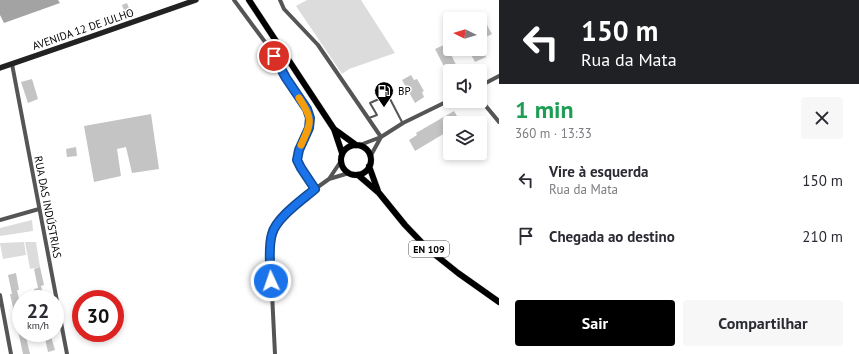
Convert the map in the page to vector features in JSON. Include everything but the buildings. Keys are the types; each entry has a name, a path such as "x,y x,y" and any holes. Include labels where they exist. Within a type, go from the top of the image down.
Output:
{"main road":[{"name":"AVENIDA 12 DE JULHO","path":"0,68 196,0"},
{"path":"249,0 334,129 342,153"},
{"path":"334,129 367,150 370,157 369,166 379,193"},
{"path":"358,145 348,147 342,153 340,161 344,170 353,175 358,175 367,170 369,166"},
{"path":"358,175 379,193"},
{"name":"EN 109","path":"379,193 405,225 428,249 458,273 499,300"}],"street":[{"path":"234,0 268,46 286,78 307,109 310,118 309,128 299,150 297,160 315,189"},
{"path":"280,0 284,9 318,44 381,137"},
{"name":"RUA DAS INDÚSTRIAS","path":"12,64 67,354"},
{"path":"487,82 499,76"},
{"path":"358,145 381,137 403,123 443,103"},
{"path":"487,107 499,122"},
{"path":"370,157 381,137"},
{"path":"329,179 340,161"},
{"path":"275,354 270,252 271,234 277,223 315,189 329,179 349,173"},
{"path":"0,220 39,209"},
{"path":"0,295 11,354"}],"lane":[{"path":"368,118 377,115 370,103 388,95 403,123"}],"shaded area":[{"path":"0,0 58,0 60,3 4,23 0,15"},
{"path":"307,0 361,0 395,53 349,69 342,74 296,6"},
{"path":"32,220 33,231 0,236 0,228"},
{"path":"24,242 26,255 3,259 0,243"},
{"path":"25,242 36,242 40,267 30,269"}],"slow traffic":[{"path":"299,98 307,109 310,118 309,128 301,145"}],"place":[{"name":"BP","path":"384,108"}],"route":[{"path":"271,281 271,234 277,223 315,189 297,160 299,150 309,128 310,118 307,109 286,78 274,56"}]}
